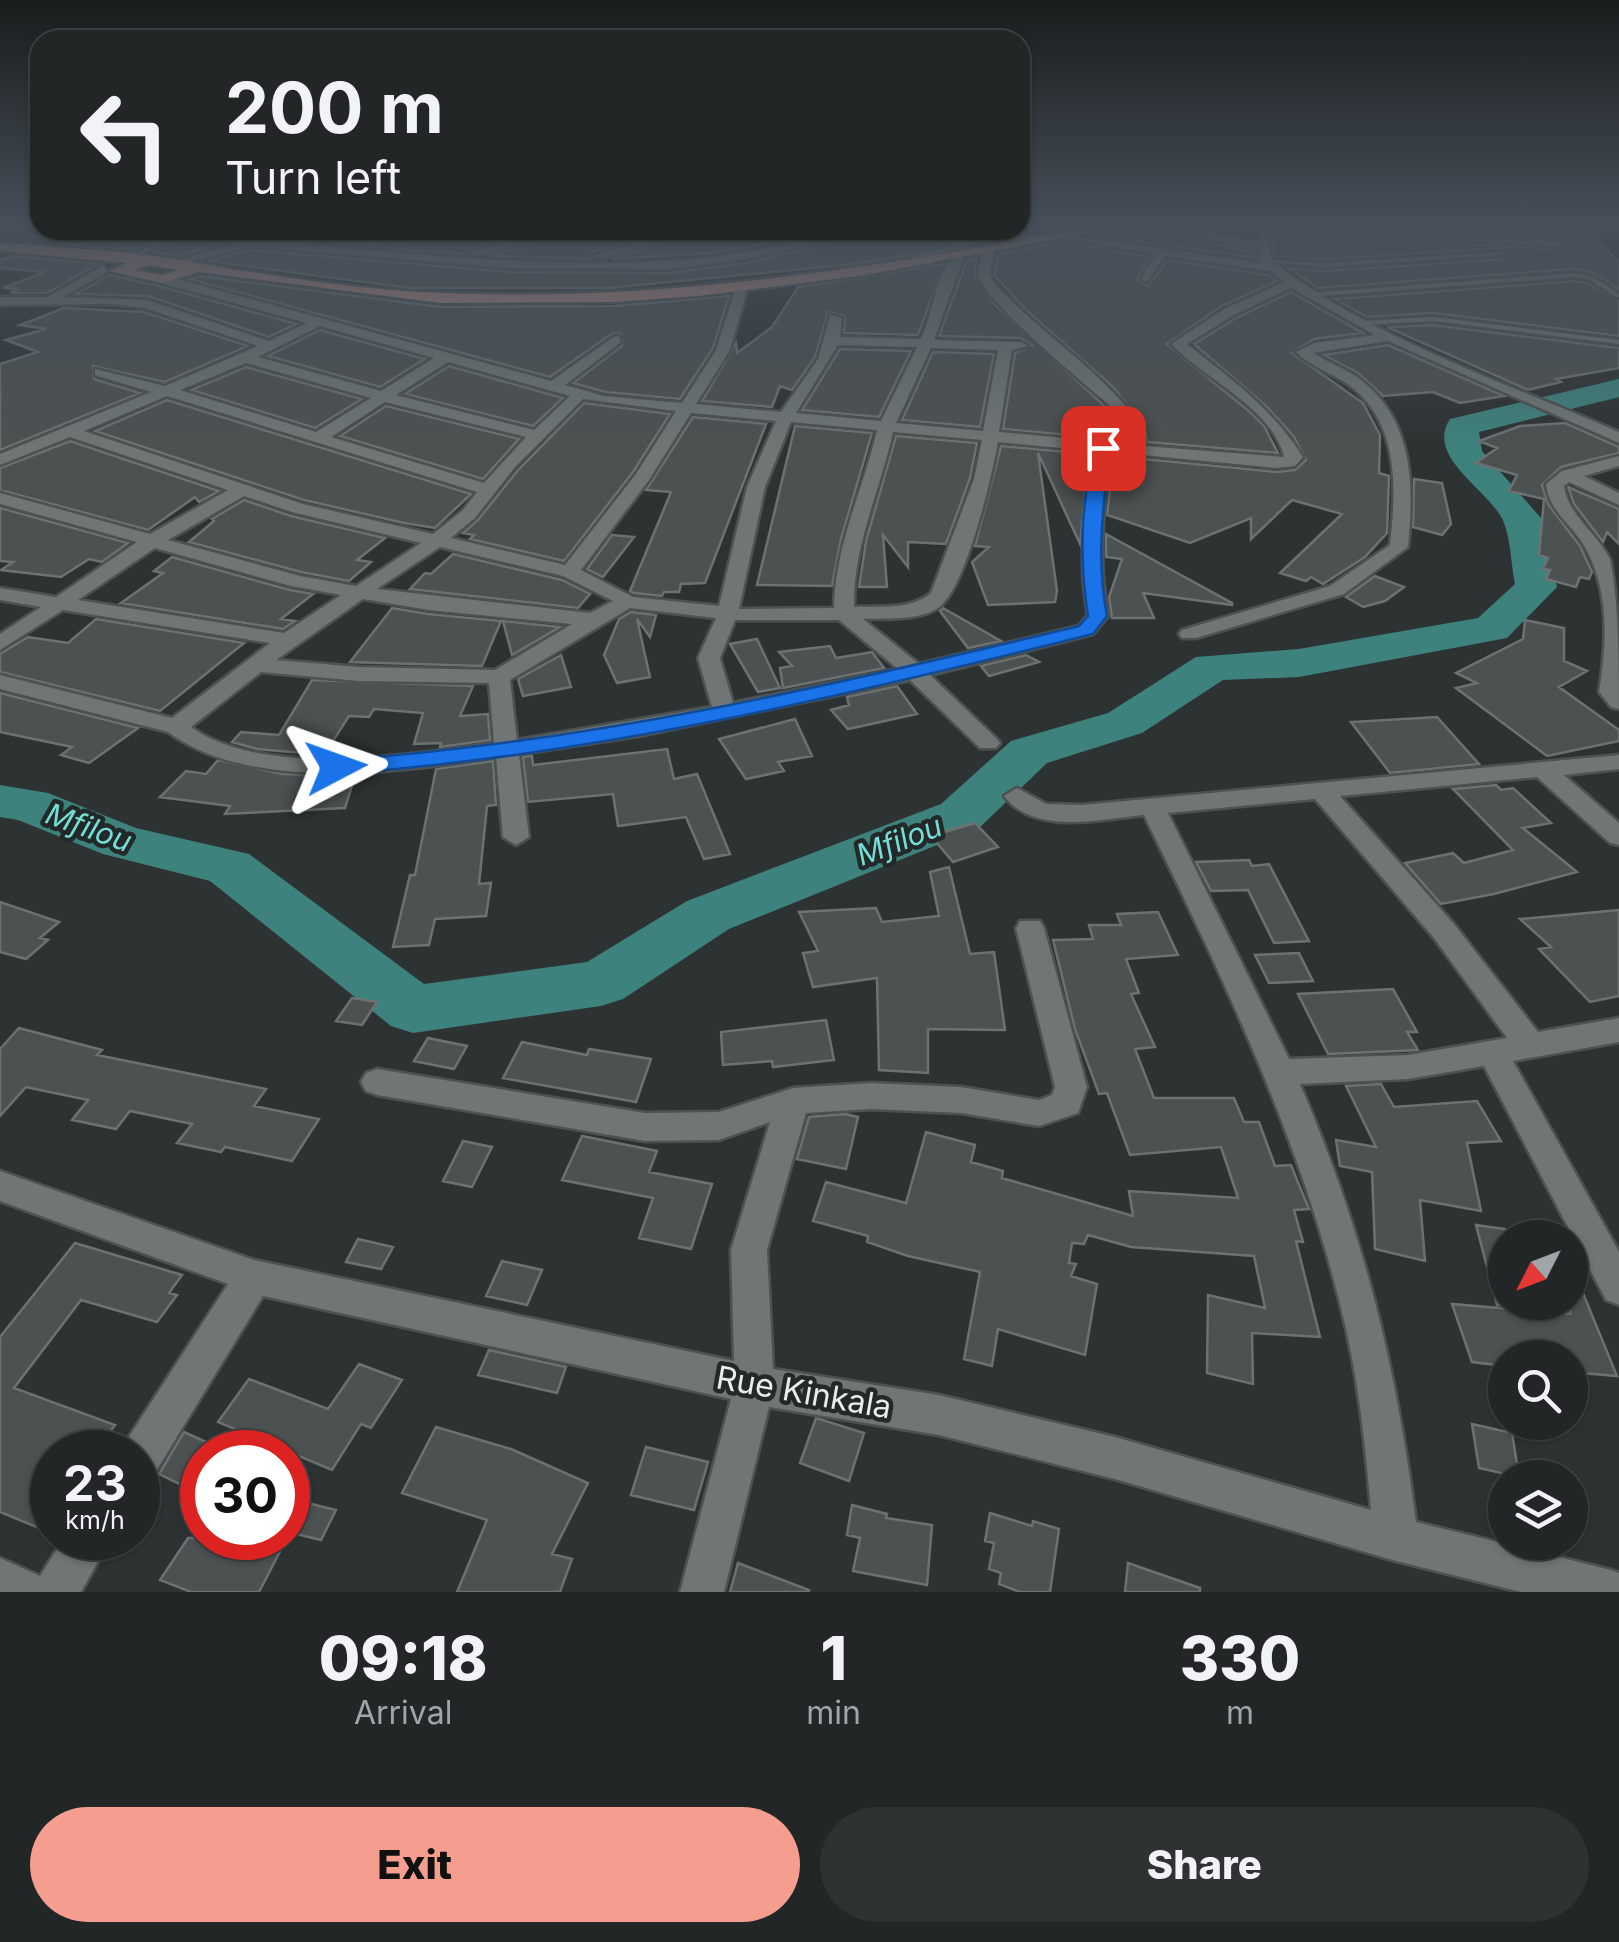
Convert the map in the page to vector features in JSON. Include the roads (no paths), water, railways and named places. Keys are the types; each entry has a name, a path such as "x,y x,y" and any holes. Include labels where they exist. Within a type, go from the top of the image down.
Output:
{"street":[{"path":"74,300 147,304 270,346"},
{"path":"247,300 314,324 579,395 784,420 1289,462 1294,457 1277,428 1250,401 1178,344 1253,300"},
{"path":"570,572 644,476 687,410 723,350 738,300"},
{"path":"844,614 847,560 886,428 940,313 942,300"},
{"path":"1005,300 1120,407 1134,427 1138,439 1135,451"},
{"path":"1318,300 1390,338 1619,438"},
{"path":"724,709 708,662 713,640 728,614 751,505 784,420 808,388 831,341 835,318"},
{"path":"0,460 245,358 314,324"},
{"path":"1190,634 1337,590 1399,548 1406,494 1392,424 1356,384 1303,352 1315,347 1390,338"},
{"path":"553,387 615,340"},
{"path":"831,341 1051,346"},
{"path":"72,432 298,508 570,572 614,592 626,602 728,614 905,611 928,606 940,596 984,479 988,436 1006,346"},
{"path":"318,438 446,357"},
{"path":"245,358 460,418 537,435"},
{"path":"100,372 240,410 318,438 486,488"},
{"path":"176,727 288,640 439,539 469,514 486,488 579,395"},
{"path":"0,682 176,727 198,743 237,756 336,767 417,762 638,729 914,672 1086,630 1098,616 1090,575 1090,541 1103,448"},
{"path":"1619,461 1568,475 1554,484 1555,498 1592,543 1615,584 1619,633 1610,692 1619,702"},
{"path":"1568,475 1619,500"},
{"path":"0,644 152,540 244,488"},
{"path":"0,498 236,567 356,593 593,620"},
{"path":"0,594 288,640"},
{"path":"257,665 359,674 499,677 626,602"},
{"path":"844,614 914,672 988,743"},
{"path":"499,677 516,837"},
{"path":"1018,796 1028,806 1049,813 1619,762"},
{"path":"1546,771 1619,836"},
{"path":"1318,788 1444,931 1530,1044"},
{"path":"1151,804 1280,1072 1360,1307 1382,1410 1396,1540"},
{"path":"377,1082 645,1127 718,1126 792,1101 872,1096 961,1100 1039,1113 1066,1104 1071,1086 1030,928"},
{"path":"1280,1072 1408,1067 1619,1030"},
{"path":"1493,1052 1619,1288"},
{"path":"702,1592 754,1385 749,1250 792,1101"},
{"name":"Rue Kinkala","path":"0,1186 254,1277 754,1385 939,1415 1115,1458 1396,1540 1611,1592"},
{"path":"158,1430 254,1277"},
{"path":"54,1592 75,1560"},
{"path":"0,1580 26,1592"}],"lane":[{"path":"1362,323 1420,318 1619,342"}],"waterway":[{"name":"Mfilou","path":"0,801 29,805 122,842 229,867 413,1009 601,983 708,915 960,816 1029,752 1125,723 1212,667 1299,663 1492,629 1536,587 1522,518 1465,453 1462,426 1619,388"}]}
